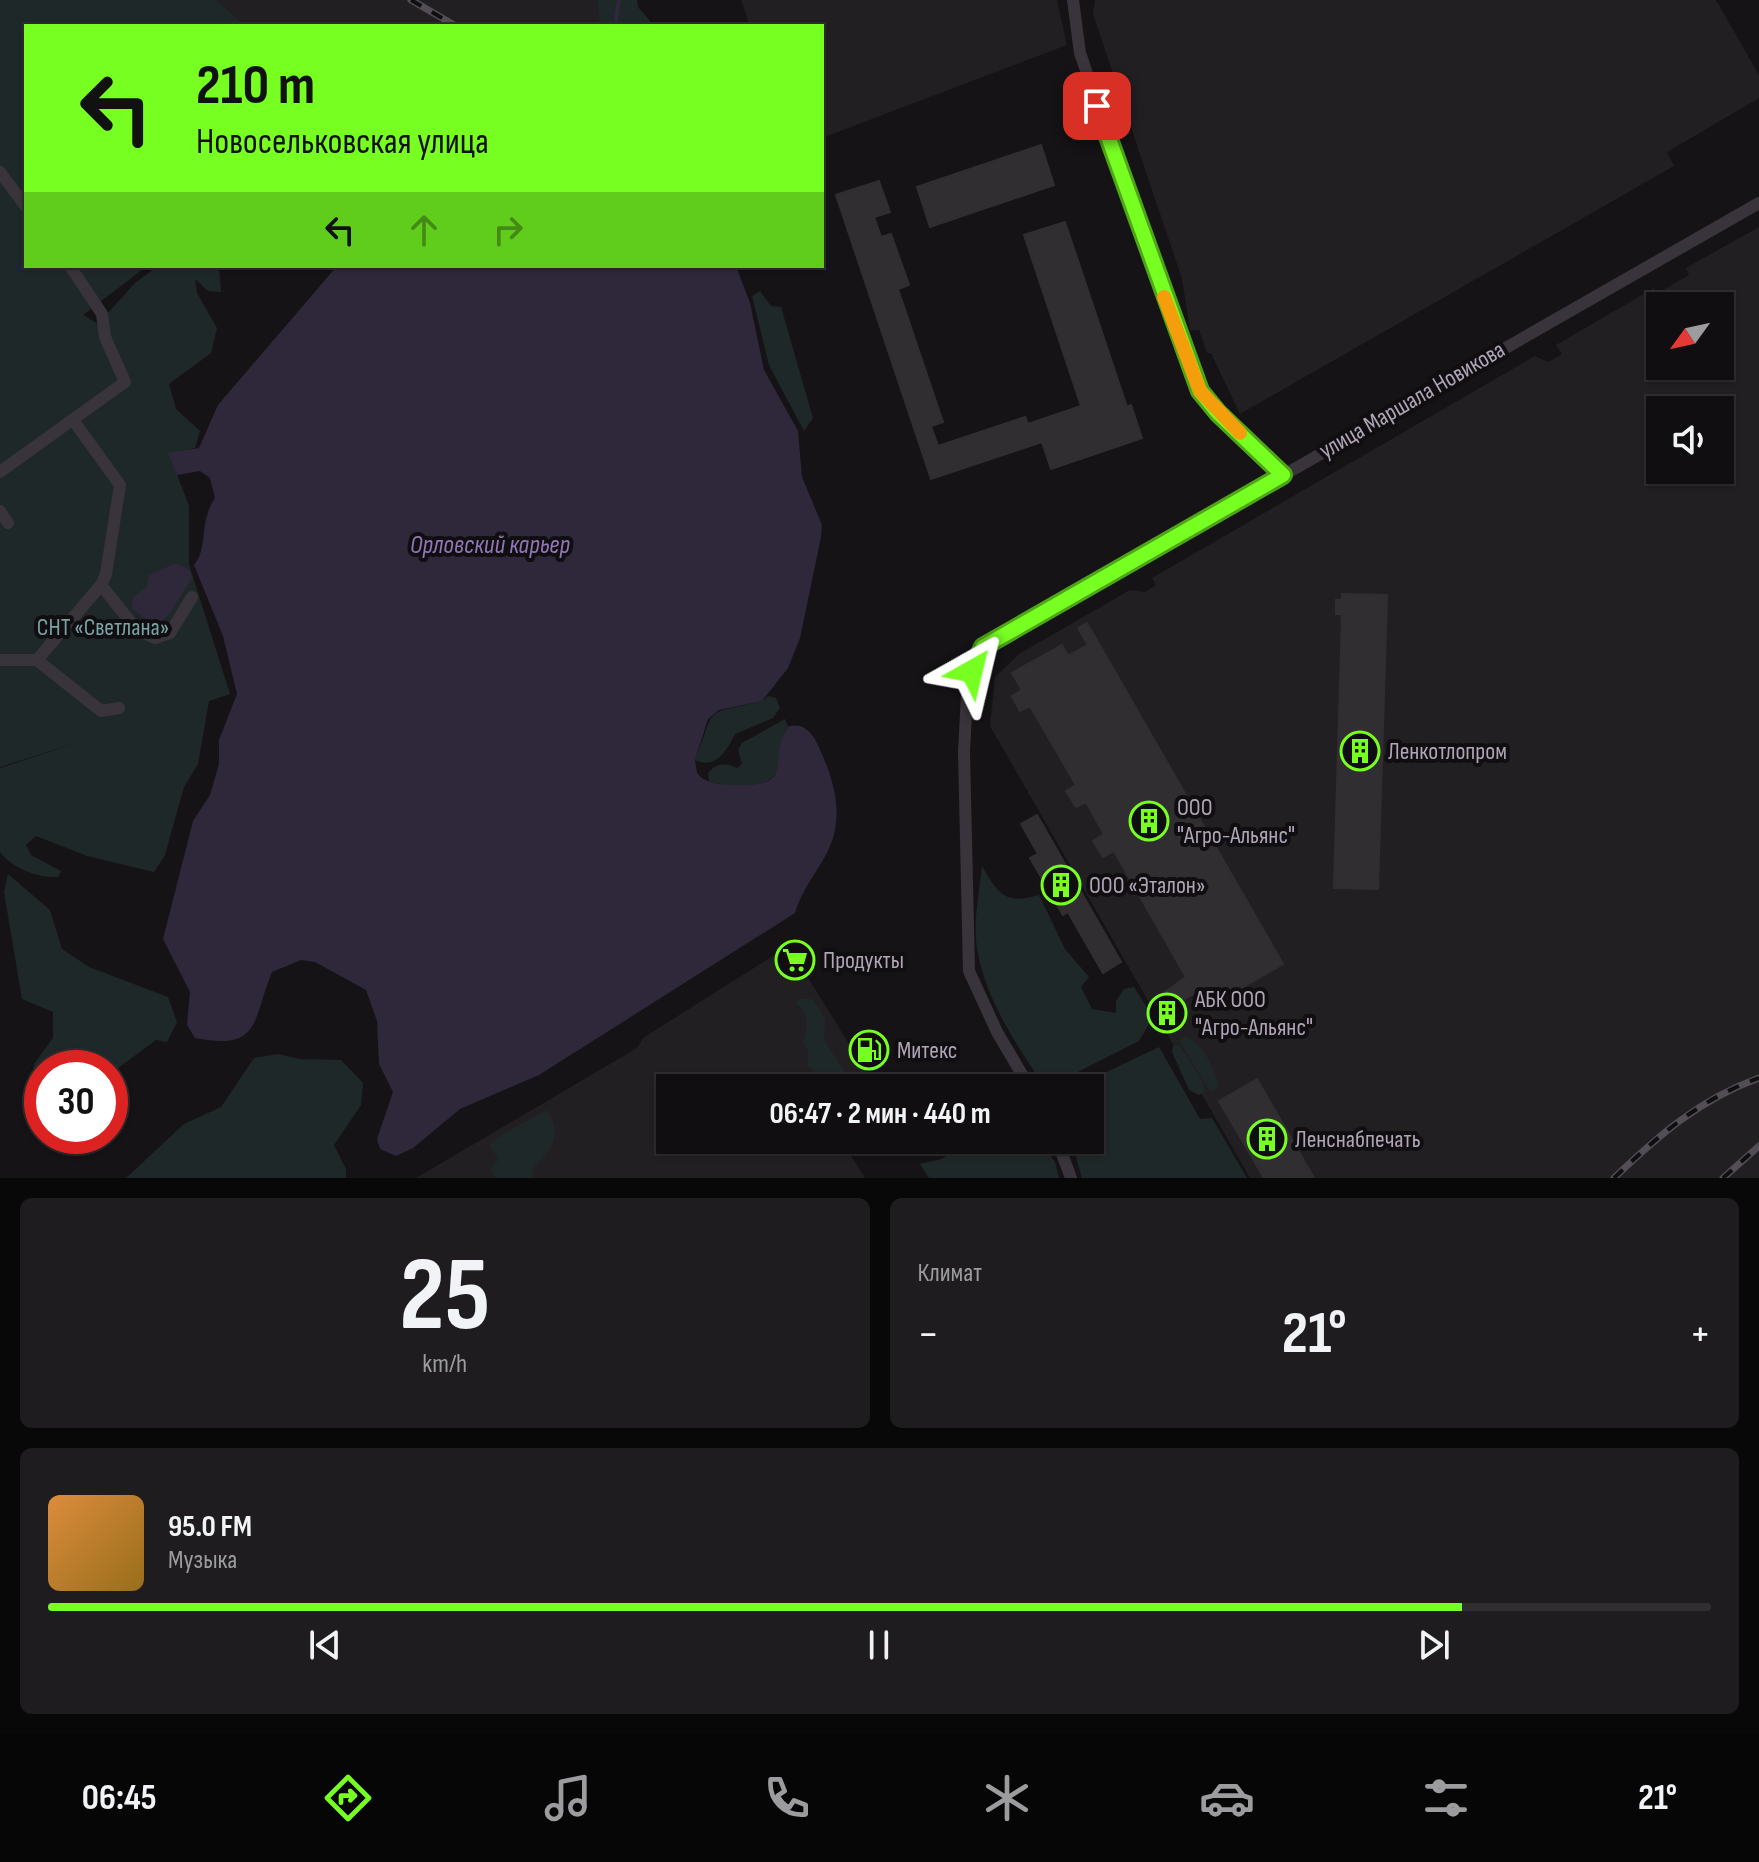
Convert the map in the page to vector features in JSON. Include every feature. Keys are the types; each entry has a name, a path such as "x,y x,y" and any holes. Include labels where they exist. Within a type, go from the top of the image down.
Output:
{"street":[{"path":"1073,0 1080,53 1190,370 1218,413 1283,475"},
{"path":"0,172 24,204"},
{"name":"улица Маршала Новикова","path":"1022,1074 997,1032 969,971 964,752 967,694 983,647 1759,203"},
{"path":"0,472 125,382 105,337 102,314 71,268"},
{"path":"37,660 101,585 120,485 73,420"},
{"path":"0,511 8,523"},
{"path":"101,585 137,630 155,638 170,633 192,597"},
{"path":"0,660 37,660 101,711 119,708"},
{"path":"1062,1154 1071,1178"}],"shaded area":[{"path":"216,0 598,0 601,21 600,24 244,24"},
{"path":"741,0 1057,0 1067,45 824,137 824,24 749,24"},
{"path":"1095,0 1716,0 1759,75 1759,98 1667,152 1674,166 1240,414 1211,353 1207,353 1199,330 1190,330 1182,279 1093,14"},
{"path":"1759,227 1759,1178 1250,1178 990,726 995,677 1019,654 1130,590 1145,592 1156,585 1152,578 1535,356 1548,362 1554,359 1562,354 1556,345 1646,293 1646,380 1734,380 1734,292 1660,292 1689,275 1686,268"},
{"path":"784,949 791,950 868,1074 656,1074 656,1154 850,1154 865,1178 416,1178 637,1048 643,1038"}],"green space":[{"name":"СНТ «Светлана»","path":"0,0 216,0 244,24 24,24 24,268 144,268 83,315 98,324 135,283 155,268 219,268 221,292 208,291 195,279 197,293 217,328 211,353 169,384 176,409 200,431 195,448 169,454 189,506 189,564 230,694 209,701 198,764 184,787 165,855 154,872 87,856 36,836 26,845 31,855 61,871 58,877 42,876 12,863 0,852 0,768 82,741 0,767"},
{"path":"598,0 637,0 638,7 650,21 649,24 600,24"},
{"path":"760,291 771,306 781,307 813,418 804,431 769,365 752,296"},
{"path":"768,696 776,698 780,708 773,718 735,734 715,760 695,760 714,715 762,701"},
{"path":"785,719 788,727 781,763 769,780 751,786 709,782 708,773 718,765 737,768 742,764 738,750 742,743"},
{"path":"982,866 1004,895 1018,899 1039,895 1065,949 1089,977 1081,987 1092,1009 1116,1013 1116,1001 1124,989 1134,987 1153,1017 1139,1041 1074,1074 1036,1074 1005,1024 982,972 976,932"},
{"path":"8,874 50,910 62,949 89,967 168,997 177,1022 167,1042 156,1040 128,1061 128,1050 44,1050 53,1038 53,1012 22,999 4,892"},
{"path":"799,999 812,999 825,1017 824,1040 847,1074 819,1074 808,1066 808,1050 803,1042 807,1021 796,1003"},
{"path":"1186,1037 1207,1057 1219,1084 1216,1089 1210,1091 1179,1040"},
{"path":"1179,1045 1203,1082 1205,1092 1199,1095 1189,1090 1172,1052 1173,1046"},
{"path":"1159,1047 1200,1119 1212,1118 1247,1178 1082,1178 1075,1154 1104,1154 1102,1074"},
{"path":"278,1054 300,1059 341,1060 363,1083 361,1105 334,1145 346,1169 346,1178 126,1178 184,1124 221,1107 254,1058"},
{"path":"546,1110 555,1134 546,1155 533,1168 533,1178 496,1178 490,1170 499,1159 489,1146"},
{"path":"950,1154 1049,1154 1059,1178 929,1178 920,1164"}],"water":[{"name":"Орловский карьер","path":"335,268 737,268 750,303 764,370 798,431 802,477 822,525 800,638 788,668 762,701 719,710 708,719 695,760 697,773 708,781 753,785 773,777 788,727 801,727 815,739 832,780 836,820 830,846 795,913 539,1075 460,1109 413,1148 396,1156 380,1149 377,1139 393,1092 379,1064 377,1021 366,990 315,962 301,960 272,972 256,1018 243,1036 216,1041 195,1038 187,1025 190,992 163,939 193,821 210,795 219,764 219,740 237,694 223,636 194,565 199,558 207,517 215,498 210,478 200,471 177,475 168,453 199,448 218,405"},
{"path":"176,563 189,570 192,578 170,613 156,627 132,608 133,597 147,587 149,575"}],"building":[{"path":"1041,145 1054,185 930,227 917,187"},
{"path":"879,181 890,212 874,217 881,237 891,234 909,285 898,289 943,422 931,426 938,446 1025,417 1028,424 1081,406 1024,235 1065,222 1127,407 1131,405 1142,438 1051,469 1042,442 931,479 836,195"},
{"name":"Ленкотлопром","path":"1342,594 1387,595 1378,889 1334,888 1342,614 1336,614 1336,600 1342,600"},
{"name":"ООО \"Агро-Альянс\"","path":"1087,623 1283,964 1205,1009 1195,993 1173,1005 1183,1023 1168,1032 1151,1002 1186,977 1114,851 1103,857 1093,841 1104,834 1086,802 1076,807 1066,791 1076,785 1030,706 1020,711 1012,696 1022,690 1012,673 1062,645 1068,656 1088,645 1078,628"},
{"name":"ООО «Эталон»","path":"1037,815 1121,962 1103,973 1068,912 1063,915 1030,858 1038,854 1021,824"},
{"name":"Ленснабпечать","path":"1257,1079 1314,1178 1264,1178 1219,1101"}],"waterway":[{"path":"615,24 619,0"}],"railway":[{"path":"411,0 453,24"},
{"path":"1614,1178 1681,1120 1718,1096 1759,1078"},
{"path":"1723,1178 1759,1146"}],"slow traffic":[{"path":"1164,297 1200,391 1240,433"}],"place":[{"name":"Ленкотлопром","path":"1360,751"},
{"name":"ООО \"Агро-Альянс\"","path":"1149,821"},
{"name":"ООО «Эталон»","path":"1061,885"},
{"name":"Продукты","path":"795,960"},
{"name":"АБК ООО \"Агро-Альянс\"","path":"1167,1013"},
{"name":"Митекс","path":"869,1050"},
{"name":"Ленснабпечать","path":"1267,1139"}],"route":[{"path":"972,671 983,647 1283,475 1218,413 1200,391 1097,106"}]}
